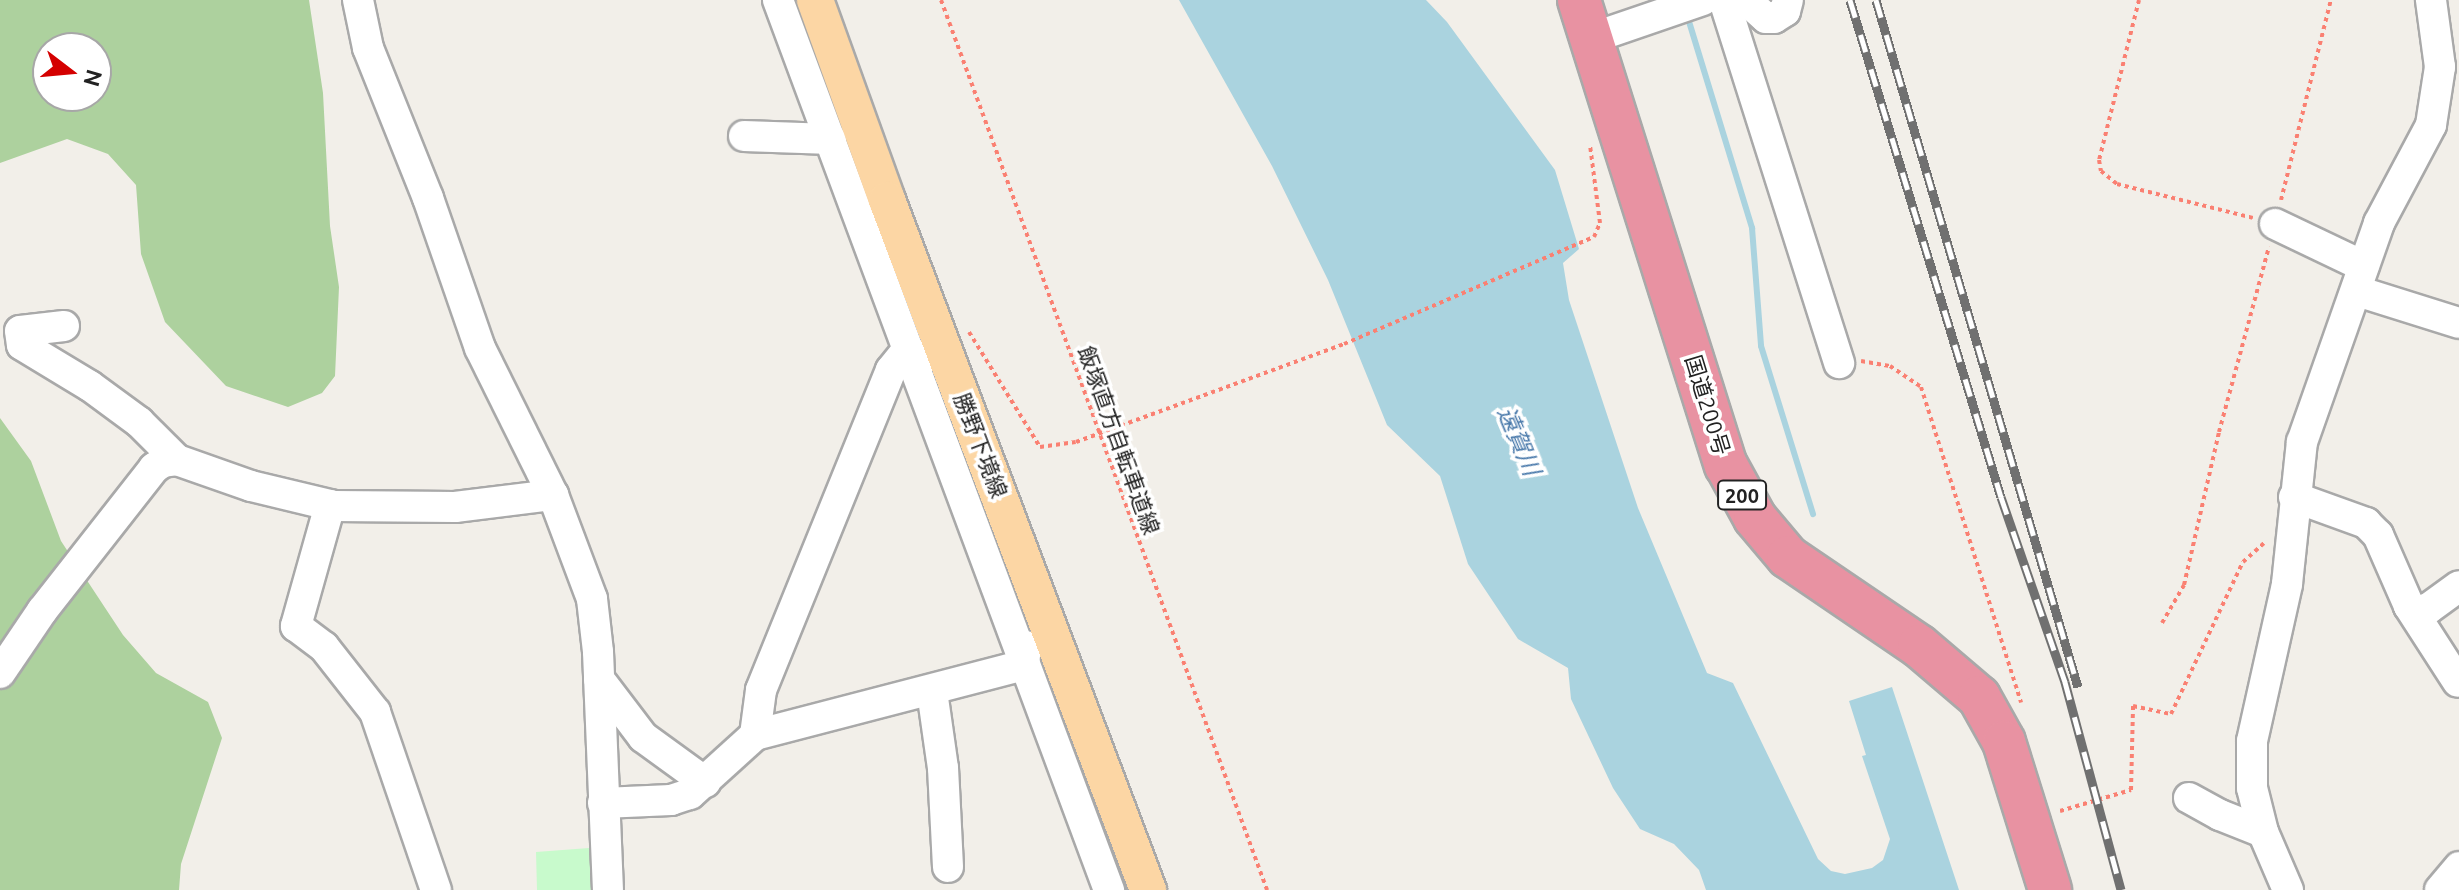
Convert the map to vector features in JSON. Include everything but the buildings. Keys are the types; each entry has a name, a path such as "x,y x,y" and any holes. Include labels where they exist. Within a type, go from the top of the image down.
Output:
{"highway":[{"name":"国道200号","path":"1586,19 1726,465 1755,518 1788,557 1919,646 1979,697 2004,742 2050,890"}],"main road":[{"name":"勝野下境線","path":"815,0 887,200 1148,890"}],"street":[{"path":"778,0 1109,890"},
{"path":"1586,19 1703,0"},
{"path":"1724,0 1839,363"},
{"path":"1746,0 1766,18 1785,11 1788,0"},
{"path":"2288,890 2263,832 2252,788 2252,741 2287,584 2302,442 2379,223 2431,125 2450,67 2431,0"},
{"path":"355,5 368,48 428,198 480,348 553,495 592,599 599,679 608,890"},
{"path":"811,89 853,157 887,200"},
{"path":"744,136 831,139"},
{"path":"2275,224 2360,279 2459,323"},
{"path":"64,326 20,331 22,345 90,386 139,422 177,460 251,486 330,505 393,509 455,507 553,495"},
{"path":"908,349 950,409 976,432"},
{"path":"755,735 761,690 891,370 908,349"},
{"path":"0,673 42,611 154,468 177,460"},
{"path":"2294,497 2366,523 2378,535 2409,606 2458,682"},
{"path":"330,505 296,626 324,647 351,676 375,712 436,890"},
{"path":"1014,533 1015,584 1027,649 1028,675 1050,701 1085,773 1115,802"},
{"path":"2409,606 2418,611 2429,608 2459,586"},
{"path":"603,803 671,800 690,794 755,735 932,691 1028,675"},
{"path":"599,679 643,737 705,782"},
{"path":"932,691 943,768 948,867"},
{"path":"2189,798 2220,815 2263,832"},
{"path":"2440,890 2459,867"}],"path":[{"name":"飯塚直方自転車道線","path":"941,0 1267,890"},
{"path":"2139,0 2099,160 2101,171 2117,184 2275,224"},
{"path":"2162,623 2184,585 2219,432 2246,345 2331,0"},
{"path":"969,331 1040,447 1076,442 1344,344 1594,237 1600,223 1588,131"},
{"path":"1839,363 1871,360 1908,375 1921,387 2022,706"},
{"path":"2063,823 2060,809 2131,790 2133,706 2171,714 2243,562 2262,546 2294,497"}],"green space":[{"path":"0,0 309,0 323,93 330,226 339,287 335,376 322,393 288,407 226,386 165,322 141,254 136,185 108,154 67,139 0,163"},
{"path":"0,418 31,461 61,541 123,635 156,673 208,702 222,738 181,864 179,890 0,890"},
{"path":"589,848 593,890 537,890 536,852"}],"water":[{"name":"遠賀川","path":"1179,0 1426,0 1447,22 1555,170 1579,249 1563,263 1569,300 1638,508 1707,673 1733,683 1818,859 1831,871 1845,874 1872,868 1883,860 1890,839 1862,756 1866,755 1849,701 1892,687 1959,890 1706,890 1699,870 1674,844 1640,829 1613,788 1571,699 1568,668 1518,639 1468,564 1440,476 1387,425 1328,280 1272,166"}],"waterway":[{"path":"1687,15 1752,228 1761,346 1813,514"}],"railway":[{"path":"1850,0 2001,497 2065,682 2121,890"},
{"path":"1876,0 2078,687"}]}
